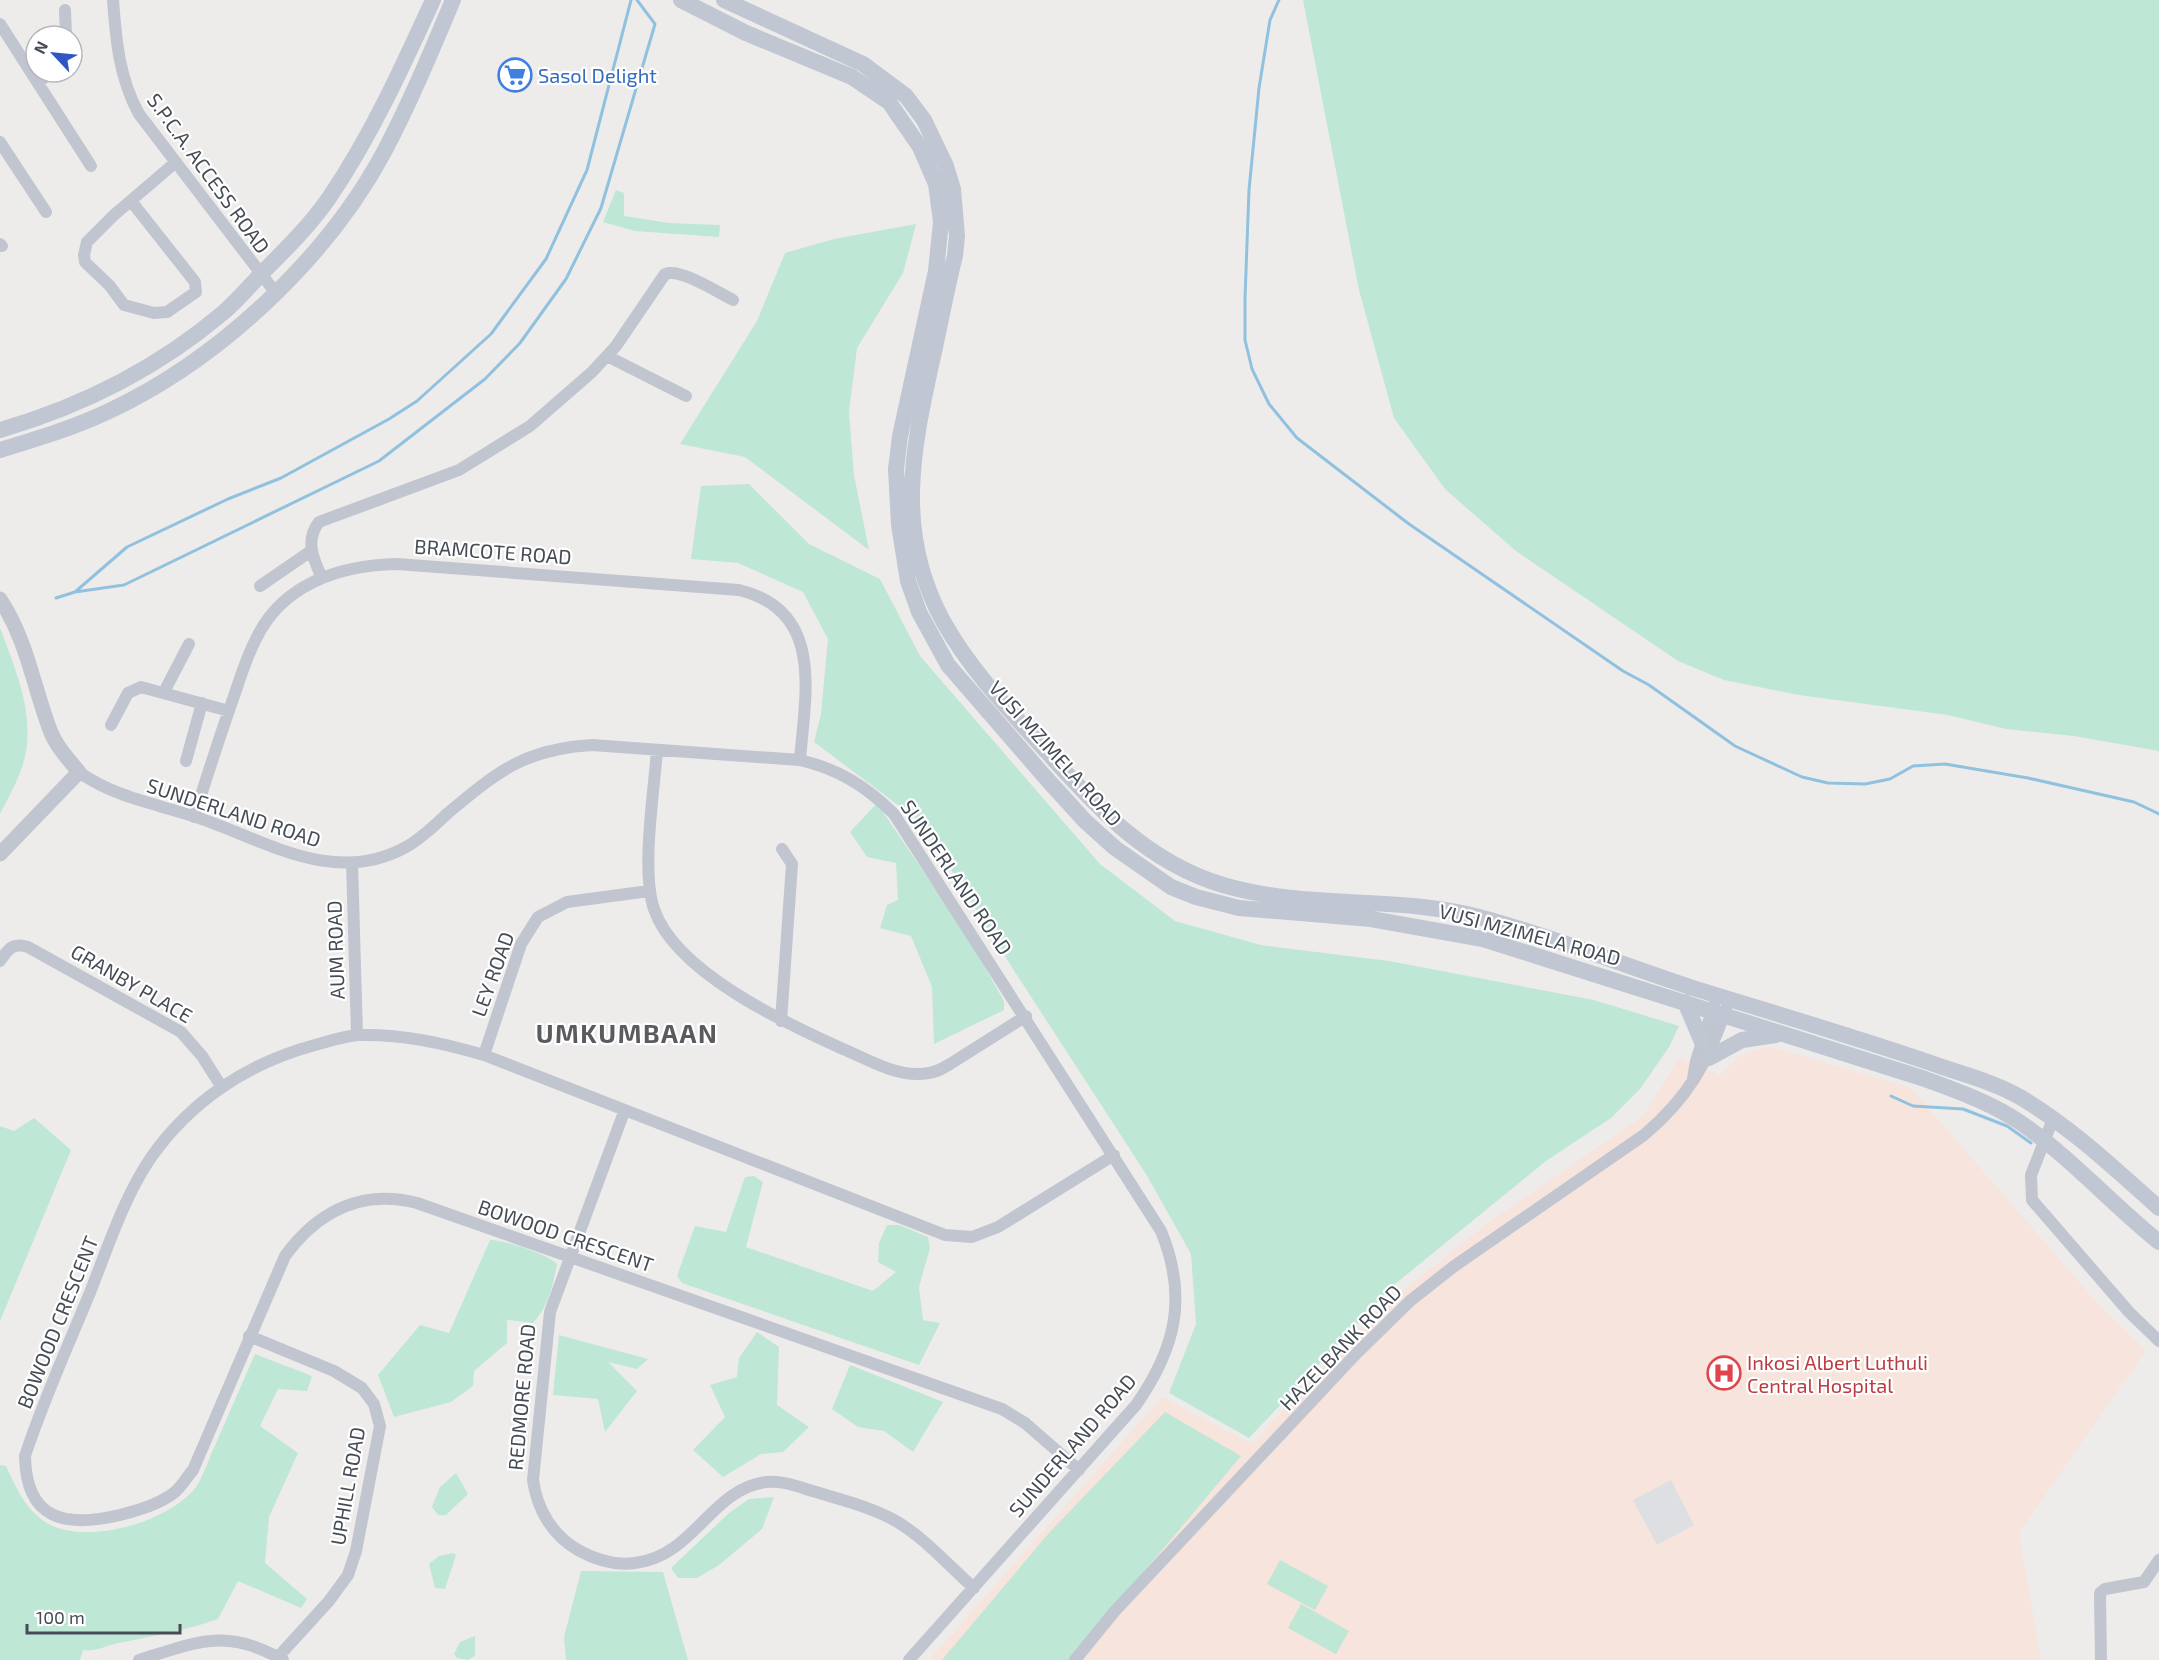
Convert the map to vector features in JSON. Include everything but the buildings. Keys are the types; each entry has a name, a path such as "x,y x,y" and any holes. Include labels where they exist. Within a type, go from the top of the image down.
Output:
{"main road":[{"path":"0,430 81,402 156,363 226,310 301,233 328,199 353,160 383,105 433,0"},
{"path":"0,450 106,413 158,386 220,340 275,292 327,237 384,152 453,0"},
{"name":"VUSI MZIMELA ROAD","path":"681,0 746,33 852,77 889,102 920,147 936,184 941,222 936,271 900,436 896,469 899,525 908,581 919,612 948,665 1085,822 1138,867 1171,887 1196,897 1259,910 1371,919 1442,929 1483,939 1957,1091 2003,1112 2044,1141 2080,1170 2159,1242"},
{"name":"VUSI MZIMELA ROAD","path":"724,0 863,64 906,96 924,120 938,149 953,189 957,236 955,256 916,433 911,473 910,508 918,555 942,618 968,660 1097,807 1117,826 1160,857 1218,884 1287,899 1403,906 1477,916 1838,1031 1982,1081 2017,1096 2053,1119 2098,1154 2159,1208"},
{"path":"1685,1002 1706,1050 1752,1037 1782,1034"}],"street":[{"name":"S.P.C.A. ACCESS ROAD","path":"113,0 119,57 130,98 260,275 275,292"},
{"path":"65,10 66,24"},
{"path":"0,24 24,61"},
{"path":"39,84 91,166"},
{"path":"0,142 46,212"},
{"path":"132,201 195,282 195,292 167,312 154,313 124,305 110,286 85,262 87,243 132,201 176,162"},
{"path":"321,576 311,551 313,534 322,520 405,492 477,461 537,420 607,356 665,274 670,272 687,277 733,300"},
{"path":"607,356 686,396"},
{"path":"260,586 311,551"},
{"name":"BRAMCOTE ROAD","path":"194,817 248,657 264,624 292,595 321,576 371,564 397,564 750,592 775,606 785,615 796,629 801,645 806,669 800,760"},
{"path":"0,599 23,641 51,730 61,751 79,772 0,854"},
{"path":"164,692 189,644"},
{"path":"111,725 128,693 134,689 148,687 229,711"},
{"path":"186,761 202,703"},
{"name":"SUNDERLAND ROAD","path":"79,772 111,792 194,817 296,857 321,862 352,863 405,848 505,767 541,752 566,747 592,745 800,760 821,765 857,782 894,814 1026,1016 1161,1231 1168,1248 1176,1284 1174,1325 1169,1344 1152,1381 1136,1405 909,1660"},
{"path":"657,750 649,891 661,925 679,948 755,1006 781,1021 885,1067 921,1074 937,1071 950,1065 1026,1016"},
{"path":"781,1021 792,864 782,849"},
{"name":"AUM ROAD","path":"352,863 357,1035"},
{"name":"LEY ROAD","path":"484,1055 521,944 538,917 567,902 649,891"},
{"name":"GRANBY PLACE","path":"0,961 9,948 16,945 36,951 181,1032 202,1056 221,1086"},
{"name":"HAZELBANK ROAD","path":"1075,1660 1114,1612 1377,1332 1454,1267 1644,1135 1676,1105 1693,1078 1706,1050 1724,996"},
{"name":"BOWOOD CRESCENT","path":"1078,1470 1025,1423 1002,1409 417,1203 387,1197 366,1200 338,1209 316,1221 299,1237 285,1256 193,1470 176,1491 162,1501 135,1511 81,1522 63,1519 46,1510 32,1496 25,1477 25,1456 30,1439 138,1180 165,1140 187,1115 221,1086 279,1055 357,1035 422,1039 484,1055 624,1112 928,1229 955,1236 972,1237 998,1227 1114,1155"},
{"name":"REDMORE ROAD","path":"624,1112 547,1325 533,1480 542,1512 550,1526 570,1546 604,1562 645,1562 671,1552 686,1541 729,1497 744,1488 770,1481 821,1494 895,1520 974,1588"},
{"path":"2053,1119 2030,1184 2032,1200 2036,1208 2129,1312 2159,1341"},
{"name":"UPHILL ROAD","path":"249,1336 334,1371 362,1388 374,1404 380,1426 356,1551 348,1575 280,1659"},
{"path":"2101,1660 2100,1593 2111,1587 2144,1582 2159,1560"},
{"path":"139,1660 203,1640 223,1638 280,1659"}],"shaded area":[{"name":"Inkosi Albert Luthuli Central Hospital","path":"1769,1046 1911,1088 2099,1305 2146,1350 2019,1533 2041,1660 929,1660 1162,1397 1252,1444 1377,1311 1489,1222 1643,1116 1679,1058 1720,1075 1741,1055"},
{"path":"1671,1480 1694,1525 1657,1545 1633,1500"}],"green space":[{"path":"1303,0 2159,0 2159,751 2074,736 2006,729 1948,715 1799,695 1724,680 1678,661 1516,551 1445,489 1394,418 1359,290"},
{"path":"616,190 624,193 624,216 669,223 720,225 719,237 635,231 603,222"},
{"path":"916,224 903,273 857,348 849,412 854,475 869,550 745,457 680,444 757,321 785,253 834,239"},
{"path":"749,484 809,544 880,579 920,656 1100,864 1175,921 1261,945 1389,961 1594,1000 1679,1026 1669,1047 1640,1089 1611,1118 1546,1161 1395,1284 1249,1438 1169,1393 1196,1324 1191,1254 1146,1174 1013,969 922,823 814,742 821,714 828,639 803,592 738,563 691,559 701,486"},
{"path":"0,628 23,695 28,730 23,764 0,814"},
{"path":"877,803 968,938 1004,1001 1004,1010 934,1044 932,987 911,936 880,928 887,905 898,900 896,863 867,857 850,832"},
{"path":"34,1118 71,1150 0,1321 0,1126 14,1131"},
{"path":"754,1176 763,1182 746,1247 873,1291 896,1272 878,1262 879,1243 887,1225 899,1225 928,1237 930,1248 919,1287 923,1320 940,1323 919,1365 682,1283 677,1276 695,1226 726,1232 745,1177"},
{"path":"490,1240 525,1248 557,1264 552,1288 543,1310 533,1323 507,1320 507,1343 474,1371 473,1386 451,1402 394,1417 378,1375 420,1325 449,1333"},
{"path":"757,1332 779,1347 777,1405 809,1427 783,1452 761,1454 723,1477 693,1450 725,1417 710,1385 737,1377 739,1358"},
{"path":"559,1335 648,1359 637,1369 608,1362 637,1391 605,1432 598,1399 553,1395"},
{"path":"255,1354 312,1376 307,1391 278,1389 260,1426 298,1453 269,1517 265,1563 307,1599 301,1608 238,1581 218,1619 179,1631 95,1650 83,1650 80,1660 0,1660 0,1465 6,1466 29,1508 41,1519 57,1528 77,1532 100,1532 145,1521 183,1500 196,1487"},
{"path":"850,1365 943,1402 913,1452 884,1431 858,1427 832,1409"},
{"path":"1165,1412 1241,1456 1070,1660 942,1660 1048,1534"},
{"path":"456,1473 468,1494 446,1515 438,1515 432,1507 440,1487"},
{"path":"774,1497 762,1529 719,1565 697,1578 678,1578 671,1568 729,1513 749,1499"},
{"path":"453,1553 456,1555 445,1589 435,1588 429,1564 439,1556"},
{"path":"1280,1560 1328,1586 1315,1610 1267,1584"},
{"path":"581,1571 663,1572 688,1660 566,1660 564,1637"},
{"path":"1301,1604 1349,1631 1336,1654 1288,1628"},
{"path":"475,1636 475,1656 468,1660 457,1658 454,1654 460,1642"}],"waterway":[{"path":"56,598 75,592 127,547 228,499 281,478 389,419 417,401 491,334 546,259 587,170 631,0"},
{"path":"75,592 124,585 379,461 485,379 520,343 566,279 601,208 655,24 637,0"},
{"path":"1279,0 1270,20 1259,88 1249,190 1245,340 1252,369 1269,404 1297,438 1409,524 1623,671 1649,685 1735,746 1802,777 1828,783 1865,784 1890,779 1913,766 1945,764 2028,778 2134,802 2159,814"},
{"path":"1891,1096 1913,1106 1963,1109 2007,1126 2031,1143"}],"place":[{"name":"Sasol Delight","path":"515,75"},
{"name":"Inkosi Albert Luthuli Central Hospital","path":"1724,1373"}],"district":[{"name":"UMKUMBAAN","path":"627,1032"}]}
